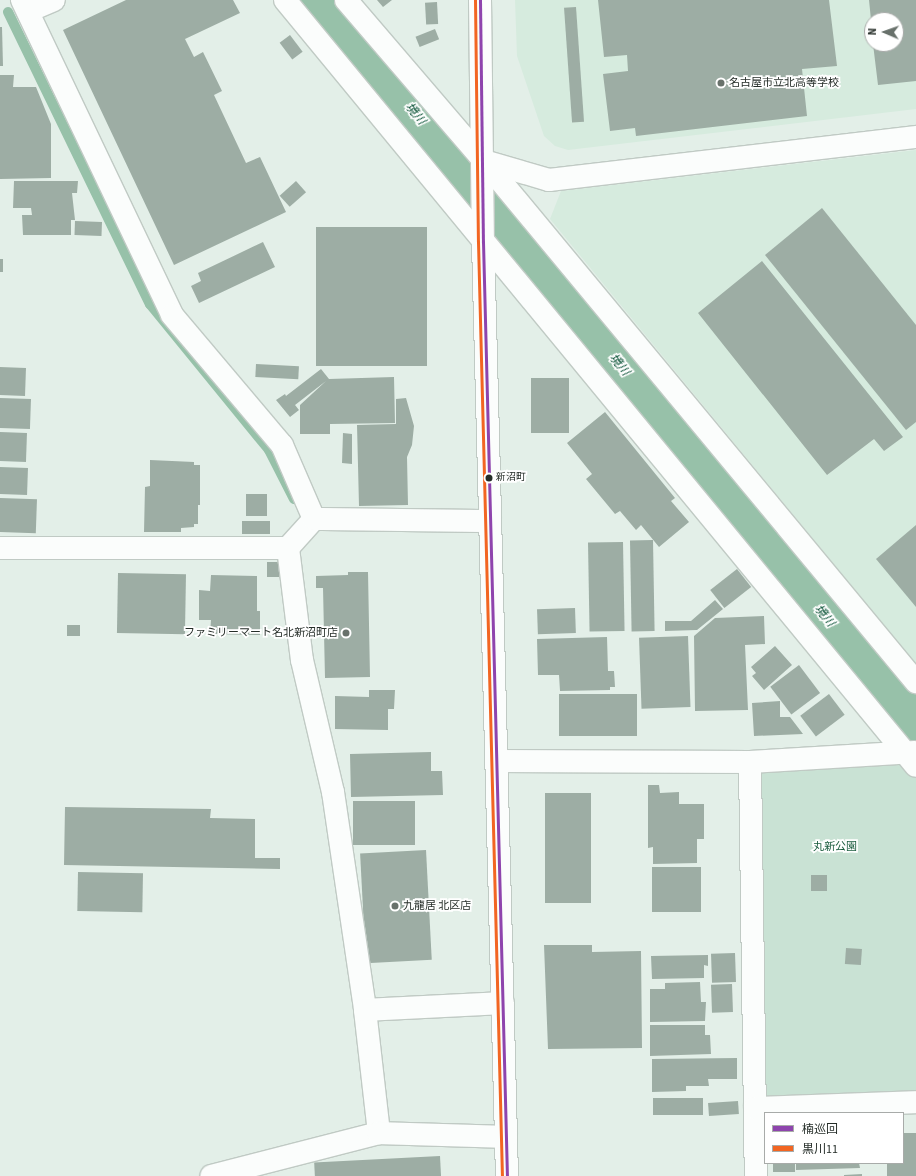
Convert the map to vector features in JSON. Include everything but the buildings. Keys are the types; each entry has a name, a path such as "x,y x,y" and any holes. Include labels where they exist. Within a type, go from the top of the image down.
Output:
{"street":[{"path":"54,0 25,6 172,315 282,445 314,519"},
{"path":"284,0 483,242 910,755"},
{"path":"346,0 484,168 916,682"},
{"path":"480,0 484,168 483,242 507,1176"},
{"path":"484,168 548,180 916,138"},
{"path":"0,548 288,548 314,519 490,521"},
{"path":"288,548 302,660 333,792 365,1010 379,1133"},
{"path":"496,761 750,762 910,755"},
{"path":"750,762 756,1176"},
{"path":"365,1010 503,1004"},
{"path":"755,1108 916,1102"},
{"path":"211,1176 379,1133 506,1137"}],"shaded area":[{"name":"名古屋市立北高等学校","path":"515,0 916,0 916,109 568,150 555,146 544,136 517,56"},
{"path":"916,150 916,664 550,219 561,191"}],"green space":[{"name":"丸新公園","path":"902,755 916,770 916,1099 757,1105 752,764"}],"waterway":[{"name":"境川","path":"322,0 916,730"},
{"path":"8,12 150,304 269,450 294,499"}],"transit line":[{"name":"黒川11","path":"475,0 478,242 502,1176"},
{"name":"楠巡回","path":"480,0 483,242 507,1176"}],"place":[{"name":"名古屋市立北高等学校","path":"721,83"},
{"name":"新沼町","path":"489,478"},
{"name":"ファミリーマート名北新沼町店","path":"346,633"},
{"name":"九龍居 北区店","path":"395,906"}]}
